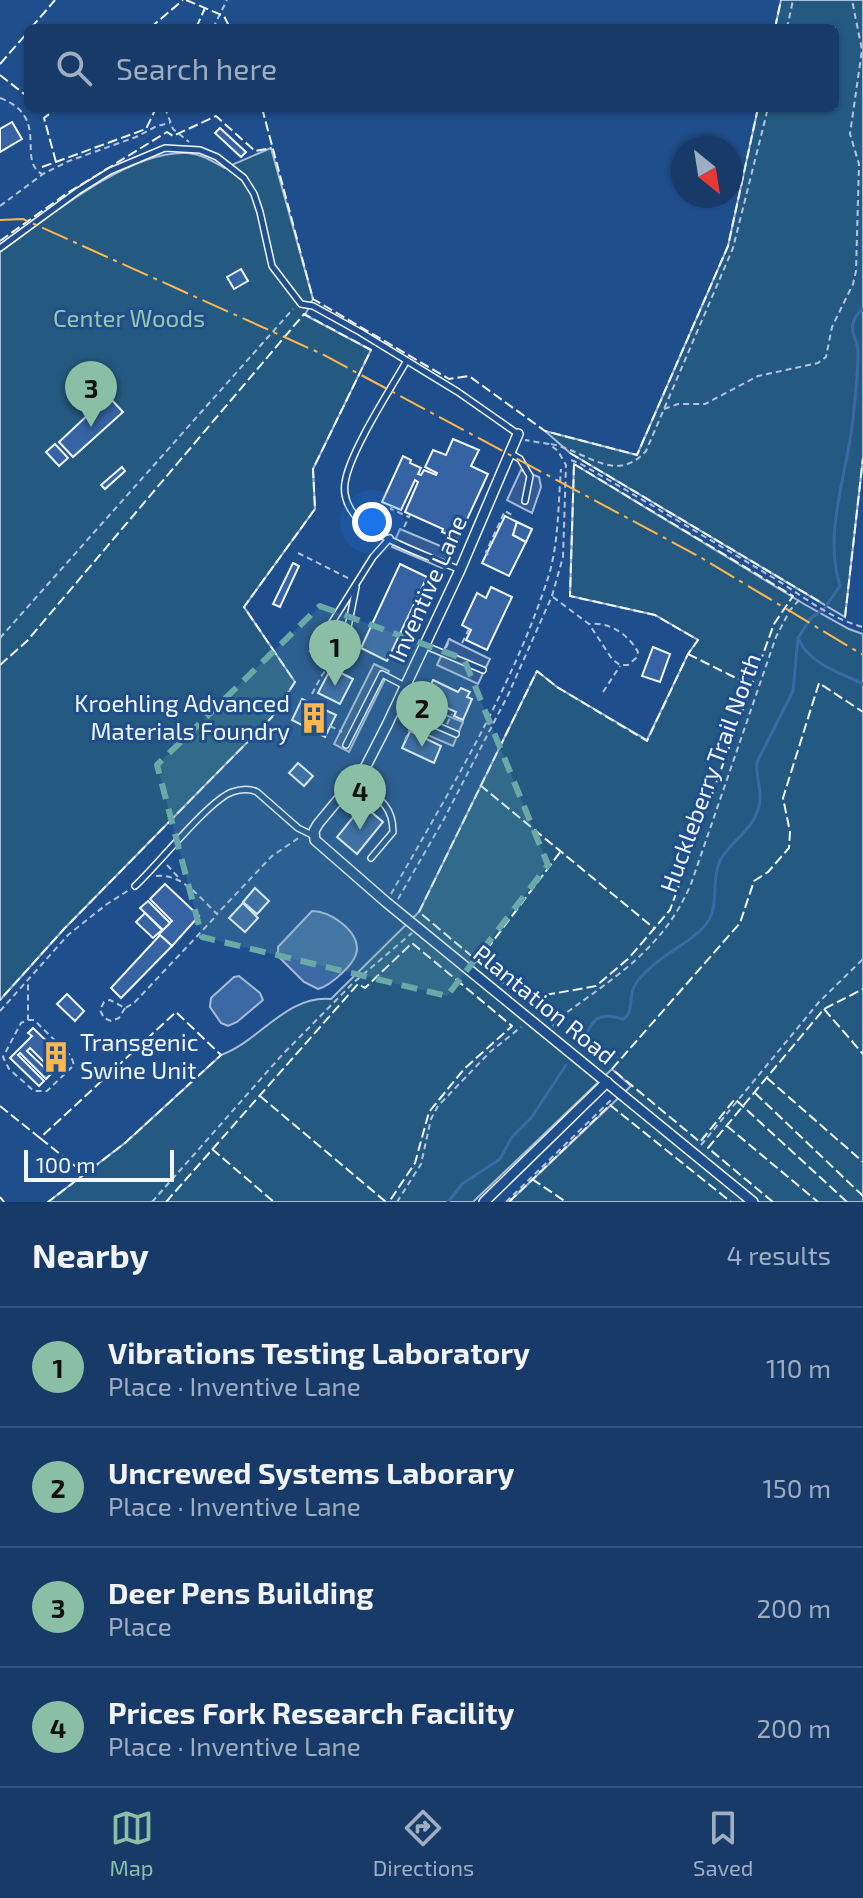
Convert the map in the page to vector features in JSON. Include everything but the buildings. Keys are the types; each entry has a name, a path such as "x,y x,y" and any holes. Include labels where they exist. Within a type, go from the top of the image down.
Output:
{"street":[{"name":"Inventive Lane","path":"314,836 318,824 366,766 460,570 518,434"},
{"name":"Plantation Road","path":"314,836 325,851 753,1202"},
{"path":"484,1202 607,1082"}],"lane":[{"path":"0,248 110,171 165,148 200,150 217,157 244,178 260,212 272,266 301,304 313,306 339,320 458,392 518,434"},
{"path":"406,362 356,452 345,482 346,501 355,517 371,529 460,570"},
{"path":"509,452 520,459 530,476 525,501"},
{"path":"324,635 373,557 390,538"},
{"path":"344,647 357,582"},
{"path":"425,645 483,670"},
{"path":"346,745 382,674 405,686"},
{"path":"395,707 456,734"},
{"path":"354,782 384,802 393,818 393,832 371,858"},
{"path":"135,886 222,798 242,789 257,792 298,828 314,836"}],"path":[{"path":"215,24 227,0"},
{"path":"788,24 793,0"},
{"path":"664,409 678,404 705,404 758,376 818,363 826,357 832,327 856,271 859,164 850,134 862,50 852,0"},
{"path":"0,98 21,111 28,123 32,134 33,164 36,171 43,174"},
{"path":"166,112 178,134 200,150"},
{"path":"518,434 527,441 575,451 617,468 635,462 646,451 733,248 767,112"},
{"path":"0,206 43,174 69,161 170,123"},
{"path":"0,638 286,317 301,304"},
{"path":"390,905 478,755 552,596 563,557 566,471 563,459 549,444"},
{"path":"571,460 826,613 862,626"},
{"path":"390,905 508,678 548,577 556,540 561,469"},
{"path":"392,506 391,509 409,516 404,527"},
{"path":"488,555 486,552 505,511 512,514"},
{"path":"445,546 449,535"},
{"path":"298,553 357,582"},
{"path":"552,596 589,624 612,659 620,665 628,665 636,658 638,652 632,642 616,629 598,623 589,624"},
{"name":"Huckleberry Trail North","path":"551,1028 562,1016 632,965 680,908 776,637 790,610 802,597"},
{"path":"462,643 469,629"},
{"path":"309,652 324,635"},
{"path":"312,694 322,675 344,647"},
{"path":"603,692 620,665"},
{"path":"405,741 412,721"},
{"path":"330,726 340,731"},
{"path":"125,1008 110,1000 104,1002 100,1010 104,1018 111,1021 119,1018 125,1008 134,1003 272,856 300,837 314,836"},
{"path":"173,848 167,865 217,914"},
{"path":"0,1011 68,935 107,904 159,875 183,881"},
{"path":"152,1202 292,1045 353,983 418,927"},
{"path":"694,1154 819,1002 863,959"},
{"path":"28,983 28,1020"},
{"path":"28,1020 34,1020 62,1047 71,1056 74,1065 47,1091 34,1091 9,1069 3,1057 21,1023 28,1020"},
{"path":"397,1202 421,1164 431,1119 438,1106 490,1052 525,1024"},
{"path":"506,1202 615,1096"}],"highlighted area":[{"path":"320,606 464,659 548,865 447,996 202,937 157,765"}],"green space":[{"path":"781,0 863,0 863,458 845,617 570,453 545,431 637,455 728,246 736,208 743,208 743,177 757,112 839,112 839,24 776,24"},
{"name":"Center Woods","path":"271,148 313,299 305,315 371,350 313,469 315,509 244,607 295,682 272,717 64,929 0,1000 0,252 88,189 138,163 162,155 190,153 225,168"},
{"path":"574,464 804,604 863,634 863,1202 509,1202 631,1086 612,1069 473,1202 48,1202 125,1143 221,1055 300,1004 331,999 419,912 537,671 557,687 647,740 688,654 698,640 655,615 570,596"}],"shaded area":[{"path":"521,470 539,477 541,487 532,513 507,500"},
{"path":"400,529 450,550 442,568 392,547"},
{"path":"449,639 490,659 478,684 437,665"},
{"path":"374,664 389,671 349,752 334,744"},
{"path":"421,705 463,722 453,746 411,728"},
{"path":"312,911 341,922 352,935 357,949 353,961 342,973 318,989 304,982 278,956 278,947"},
{"path":"239,976 260,993 263,1000 228,1026 221,1023 210,1007 211,998"}],"waterway":[{"path":"583,1045 592,1024 600,1017 623,1019 627,1016 633,990 641,977 707,923 713,908 721,859 751,824 758,810 757,762 793,691 798,638 810,619 824,609 840,586 835,565 835,521 852,431 856,388 858,349 852,328 855,317 863,309"},
{"path":"799,640 818,662 863,684"},
{"path":"448,1202 462,1184 500,1159 512,1137 531,1118 566,1065"}],"fence":[{"path":"34,24 55,0"},
{"path":"155,24 183,0"},
{"path":"186,0 224,16 228,24"},
{"path":"776,24 781,0"},
{"path":"198,24 205,8"},
{"path":"0,64 24,37"},
{"path":"0,75 24,94"},
{"path":"52,112 44,118 56,162"},
{"path":"42,167 146,129 154,112"},
{"path":"263,112 313,299 449,379 469,376 545,431 637,455 728,246 757,112"},
{"path":"0,241 66,194 167,132 173,136 216,116 255,151 271,148"},
{"path":"0,665 27,641 304,314 371,350 313,469 315,509 244,607 295,682 272,717 64,929 0,1000"},
{"path":"570,453 822,603"},
{"path":"845,617 863,458"},
{"path":"574,464 793,596 774,624 670,910 629,958 596,986 523,999 419,912 537,671 557,687 647,741 688,654 698,640 655,615 570,596 574,464"},
{"path":"688,654 752,686"},
{"path":"847,1202 735,1099 700,1142 612,1069 740,923 754,881 768,872 789,848 790,832 783,798 819,683 863,712"},
{"path":"480,785 655,929"},
{"path":"478,961 561,851"},
{"path":"166,1202 358,984 365,988 412,943 512,1026 464,1069 429,1112 415,1163 389,1202"},
{"path":"773,1202 708,1148 824,1009 863,989"},
{"path":"824,1009 863,1054"},
{"path":"0,1106 40,1138 176,1012 221,1055 125,1143 48,1202"},
{"path":"767,1078 863,1162"},
{"path":"755,1093 863,1196"},
{"path":"260,1096 386,1202"},
{"path":"509,1202 610,1105 731,1202"},
{"path":"727,1126 818,1202"},
{"path":"40,1138 85,1174"},
{"path":"212,1149 274,1202"},
{"path":"532,1179 566,1202"},
{"path":"0,1197 4,1202"}],"power":[{"path":"0,220 23,219 322,354 700,557 863,655"}],"place":[{"name":"Deer Pens Building","path":"91,427"},
{"name":"Vibrations Testing Laboratory","path":"335,686"},
{"name":"Kroehling Advanced Materials Foundry","path":"314,718"},
{"name":"Uncrewed Systems Laborary","path":"422,747"},
{"name":"Prices Fork Research Facility","path":"360,830"},
{"name":"Transgenic Swine Unit","path":"56,1057"}]}
